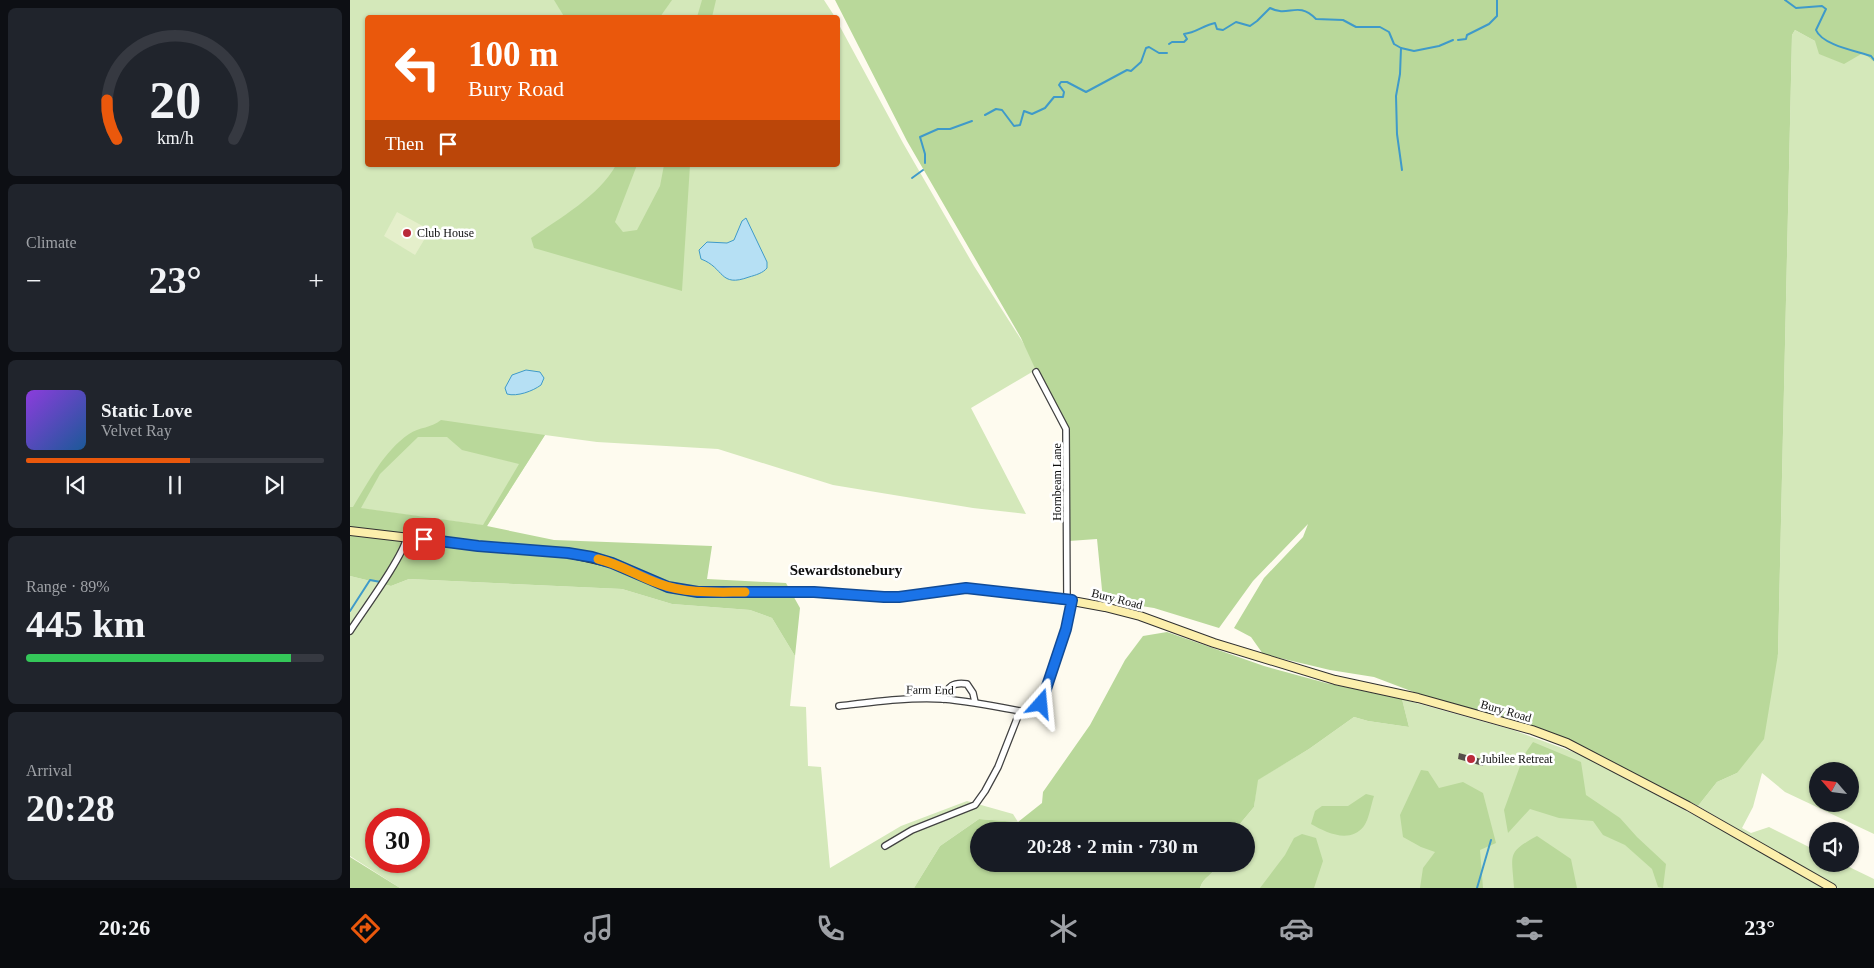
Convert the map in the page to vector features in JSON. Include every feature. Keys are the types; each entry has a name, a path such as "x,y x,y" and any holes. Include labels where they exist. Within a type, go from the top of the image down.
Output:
{"street":[{"name":"Hornbeam Lane","path":"1020,711 1035,710 1041,704 1066,629 1070,600 1066,429 1036,372"},
{"name":"Bury Road","path":"350,531 592,557 612,563 668,587 698,592 814,592 899,597 966,588 1070,600 1140,616 1214,643 1335,680 1418,698 1532,730 1567,743 1688,806 1832,888"},
{"path":"350,631 391,568 407,537"},
{"path":"943,699 947,688 957,682 967,684 973,693 975,702"},
{"name":"Farm End","path":"839,706 881,701 943,699 975,702 1020,711"},
{"path":"885,846 912,830 975,805 985,791 998,766 1020,711"}],"green space":[{"path":"350,0 824,0 834,15 365,15 365,167 840,167 840,27 903,143 974,266 1040,369 971,408 1026,514 973,508 833,485 718,449 597,442 545,435 487,526 350,507"},
{"path":"554,0 672,0 661,15 563,15"},
{"path":"702,0 716,0 712,15 698,15"},
{"path":"835,0 1874,0 1874,62 1863,53 1844,64 1819,54 1815,41 1795,30 1792,35 1778,654 1764,739 1737,773 1717,782 1698,806 1606,759 1448,705 1374,677 1330,670 1263,654 1251,637 1234,628 1264,578 1303,537 1308,524 1253,581 1219,628 1154,608 1103,600 1097,539 1069,541 1064,431 1021,338 907,141"},
{"path":"1795,30 1815,41 1863,53 1874,62 1874,834 1859,827 1859,822 1849,822 1827,812 1859,812 1859,762 1809,762 1809,803 1785,792 1762,773 1753,807 1742,828 1751,833 1769,827 1809,847 1809,871 1698,806 1717,782 1737,773 1778,654 1792,35"},
{"path":"615,167 636,167 615,222 623,232 637,230 660,186 664,167 690,167 682,291 534,248 531,238 578,206 609,176"},
{"name":"Club House","path":"397,212 430,230 415,255 384,236"},
{"path":"441,420 545,435 487,526 554,540 712,546 707,579 786,583 800,608 795,656 772,618 750,610 672,604 622,589 409,579 391,586 350,576 350,507 353,507 378,467 400,441 413,432","holes":["418,437 447,437 462,450 519,464 483,525 361,508 380,474"]},
{"path":"350,576 391,586 409,579 622,589 672,604 750,610 772,618 795,656 790,706 806,707 808,766 821,767 830,868 901,826 967,801 1013,814 1018,822 979,819 970,822 970,825 940,846 914,888 400,888 377,873 430,873 430,808 365,808 365,866 350,856"},
{"path":"1167,632 1264,666 1326,683 1402,699 1409,727 1354,717 1309,749 1258,780 1254,807 1242,822 1018,822 1042,803 1043,792 1090,725 1125,660 1143,636"},
{"path":"1402,699 1513,730 1584,756 1830,888 1200,888 1201,884 1212,872 1255,872 1255,822 1242,822 1254,807 1257,780 1309,749 1354,717 1409,727"},
{"path":"1533,742 1581,762 1586,795 1620,818 1666,864 1663,888 1658,887 1652,869 1625,845 1603,835 1593,821 1559,818 1530,809 1508,833 1504,810 1524,755"},
{"path":"1421,770 1428,771 1439,788 1463,782 1483,793 1496,843 1480,850 1483,888 1420,888 1423,868 1435,852 1403,837 1400,815"},
{"path":"1366,794 1374,796 1369,816 1364,826 1352,835 1338,835 1324,831 1311,824 1315,811 1322,806 1348,806"},
{"path":"979,819 1018,822 975,822"},
{"path":"970,825 970,872 1212,872 1201,884 1200,888 914,888 940,846"},
{"path":"1302,834 1316,838 1323,861 1314,888 1260,888 1285,855 1294,838"},
{"path":"1537,836 1571,859 1577,888 1514,888 1513,856 1520,847"},
{"path":"350,857 365,866 365,873 376,873 400,888 350,888"},
{"path":"1811,872 1859,872 1874,879 1874,888 1838,888"}],"water":[{"path":"746,218 767,262 767,268 757,275 739,280 727,279 709,263 701,259 699,250 707,242 727,243 734,240 742,221"},
{"path":"526,370 540,372 544,378 541,385 525,393 507,394 505,388 512,375"}],"building":[{"name":"Jubilee Retreat","path":"1459,753 1485,760 1483,766 1458,759"}],"waterway":[{"path":"1458,40 1466,39 1467,35 1489,24 1497,16 1497,0"},
{"path":"1785,0 1796,8 1822,6 1826,9 1816,30 1819,35 1832,44 1871,56 1874,60"},
{"path":"1169,44 1172,42 1184,42 1187,39 1184,34 1215,23 1217,29 1223,30 1236,22 1250,26 1270,8 1277,11 1303,11 1316,19 1343,20 1356,27 1380,27 1389,32 1394,44 1414,51 1439,46 1453,40"},
{"path":"985,115 996,109 1002,110 1014,126 1020,125 1024,111 1032,114 1045,108 1054,97 1063,97 1064,92 1059,85 1061,82 1067,82 1086,92 1127,70 1131,71 1141,62 1146,48 1149,47 1159,53 1167,53"},
{"path":"1401,48 1400,74 1396,96 1397,134 1402,170"},
{"path":"925,163 925,154 920,137 938,129 950,129 972,121"},
{"path":"912,178 923,170"},
{"path":"350,611 370,580 386,583"},
{"path":"1477,888 1491,840"}],"slow traffic":[{"path":"598,559 612,563 658,584 676,589 710,593 745,592"}],"place":[{"name":"Club House","path":"407,233"},
{"name":"Jubilee Retreat","path":"1471,759"}],"district":[{"name":"Sewardstonebury","path":"846,570"}],"route":[{"path":"424,539 592,557 612,563 658,584 698,592 814,592 899,597 966,588 1072,600 1066,629 1041,704"}]}
